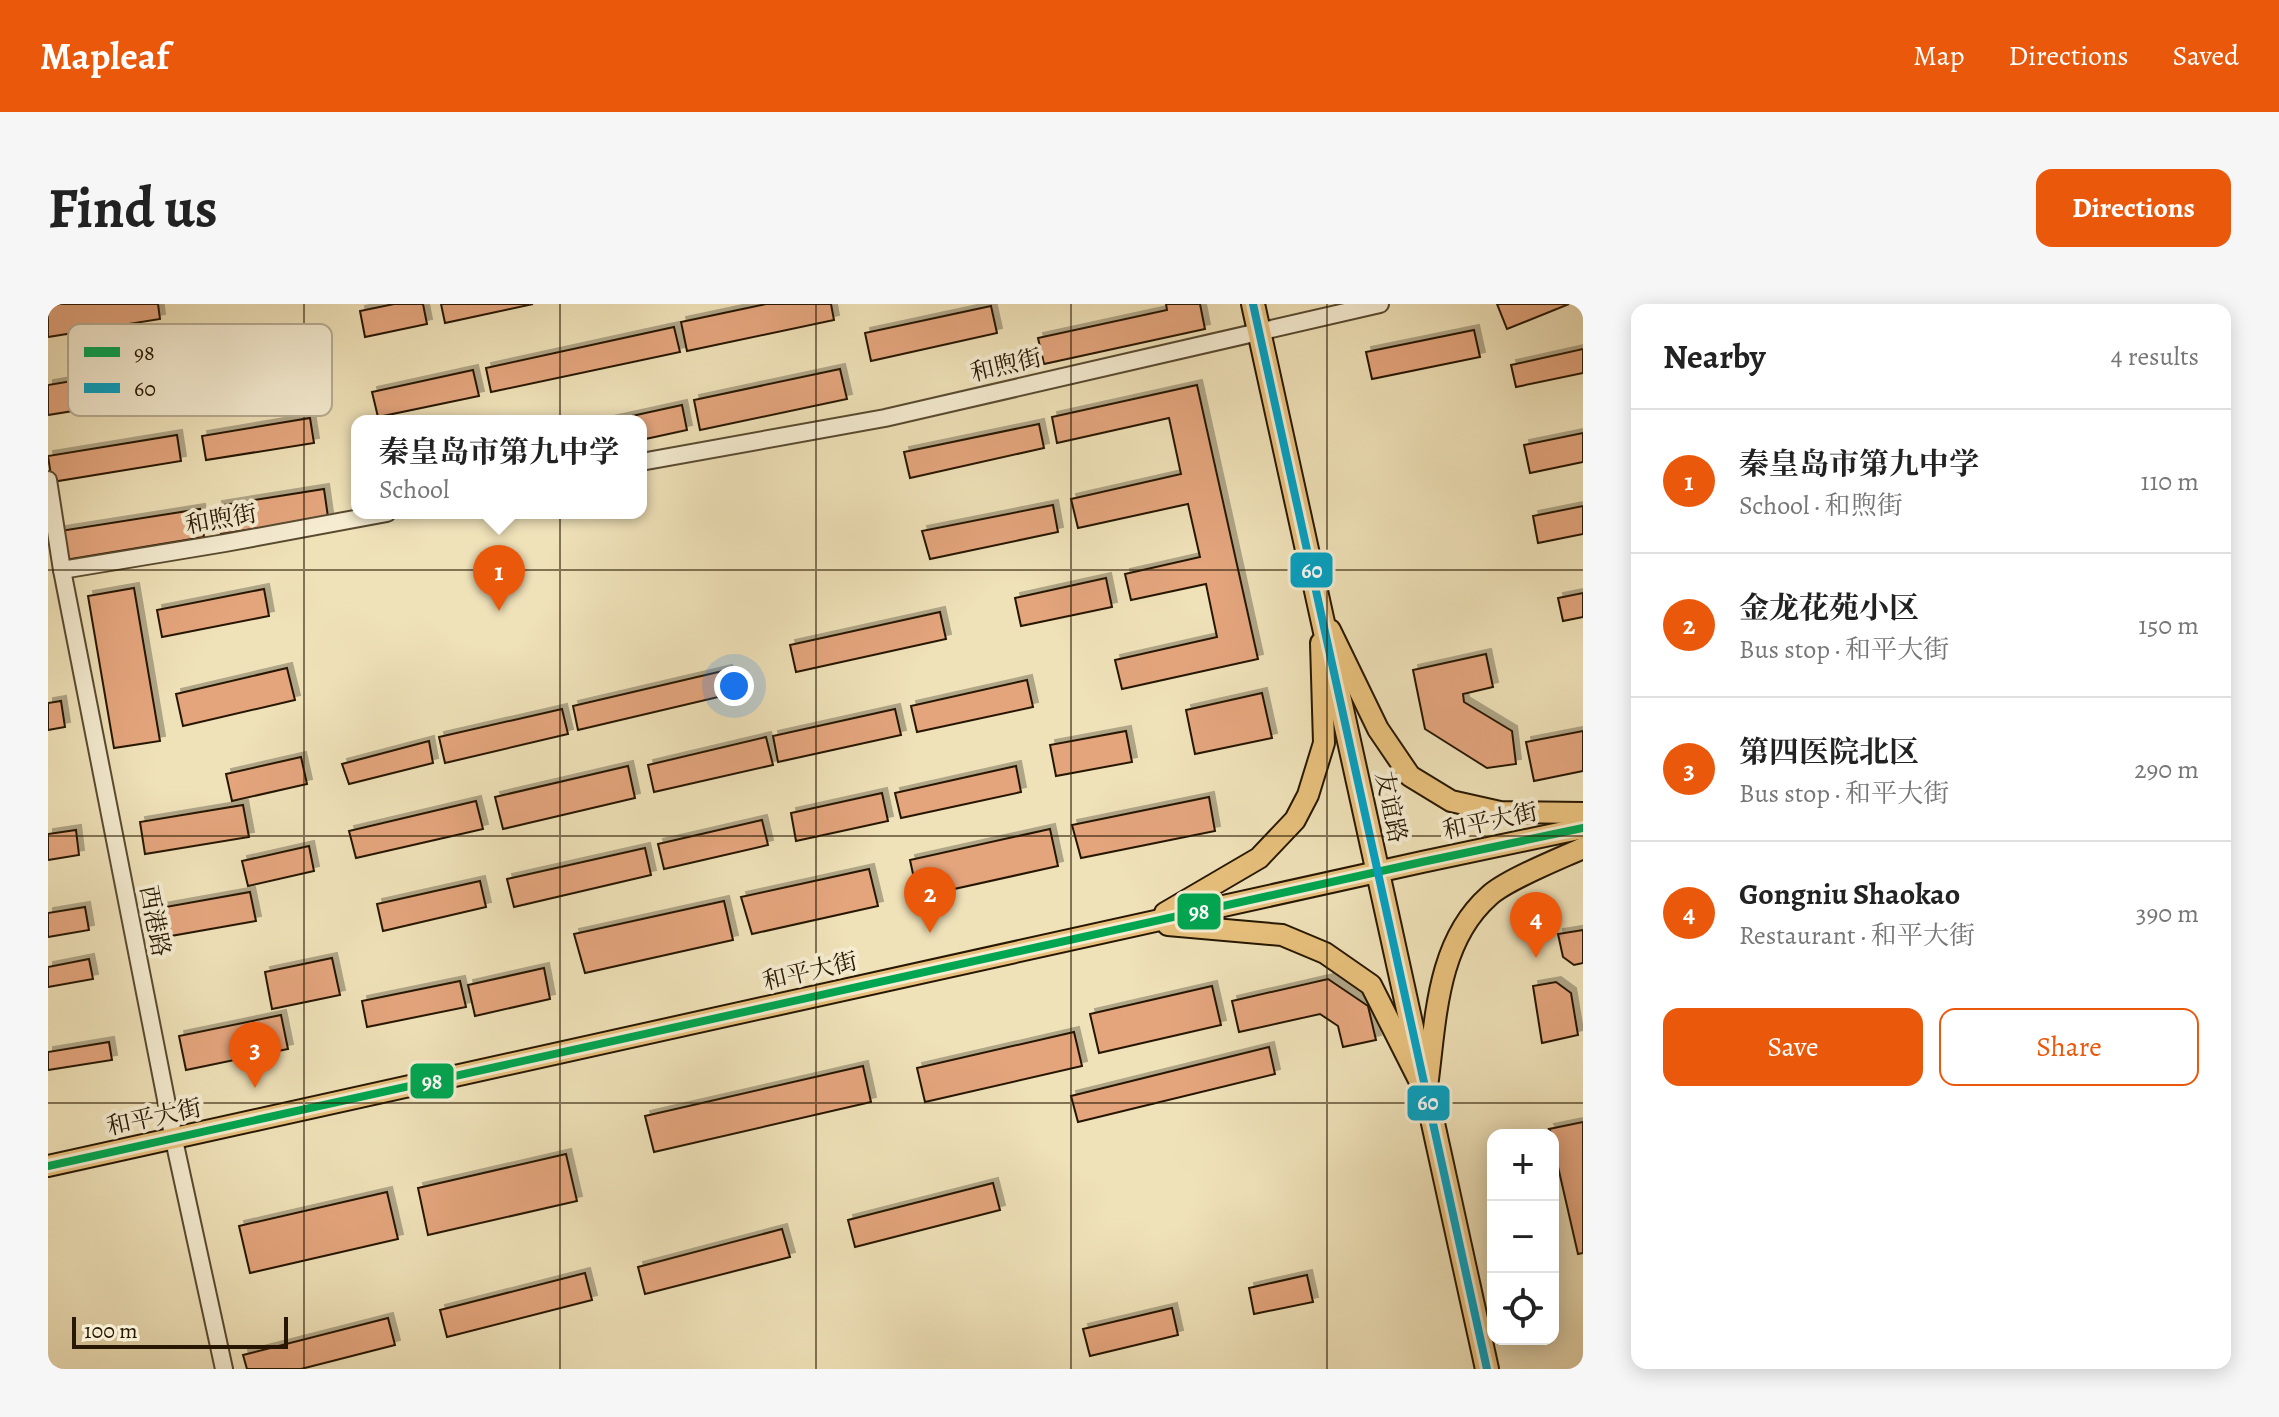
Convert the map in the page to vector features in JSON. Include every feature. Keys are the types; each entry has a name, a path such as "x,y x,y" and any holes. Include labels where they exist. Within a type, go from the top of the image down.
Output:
{"highway":[{"name":"友谊路","path":"1253,304 1487,1369"}],"main road":[{"path":"1320,610 1378,729 1410,776 1451,801 1500,812 1583,813"},
{"path":"1148,923 1259,858 1295,820 1308,795 1324,743 1320,610"},
{"name":"和平大街","path":"48,1166 1583,828"},
{"path":"1426,1095 1443,970 1464,923 1490,894 1583,848"},
{"path":"1148,923 1282,935 1325,953 1371,985 1426,1095"}],"street":[{"name":"和煦街","path":"647,461 885,418 1380,304"},
{"name":"西港路","path":"48,480 62,570 174,1140 224,1369"},
{"name":"和煦街","path":"62,570 355,519"}],"building":[{"path":"158,304 160,319 129,324 68,324 68,334 48,337 48,306"},
{"path":"394,304 423,304 427,324 365,337 360,311"},
{"path":"441,304 533,304 445,323"},
{"path":"766,304 831,304 834,320 687,351 681,322"},
{"path":"1166,304 1200,304 1205,329 1044,364 1038,338 1167,310"},
{"path":"1497,304 1569,304 1507,329"},
{"path":"991,306 997,333 871,361 865,333"},
{"path":"674,327 680,352 491,392 486,368"},
{"path":"1474,330 1480,357 1372,379 1366,352"},
{"path":"1583,349 1583,373 1516,387 1511,365"},
{"path":"840,369 847,399 700,430 694,400"},
{"path":"473,370 479,396 378,415 372,392"},
{"path":"68,382 68,412 48,415 48,385"},
{"path":"1197,385 1258,659 1122,689 1115,660 1217,637 1206,584 1131,600 1125,574 1200,557 1188,504 1078,528 1071,499 1181,474 1169,418 1057,443 1052,417"},
{"path":"682,405 687,430 647,439 647,415 636,415"},
{"path":"310,418 314,443 206,460 202,436"},
{"path":"1039,424 1044,448 910,478 904,452"},
{"path":"1583,433 1583,462 1530,473 1524,445"},
{"path":"177,435 181,461 52,482 48,456"},
{"path":"324,489 328,517 221,534 217,506"},
{"path":"1053,505 1058,532 930,559 922,531"},
{"path":"1583,506 1583,534 1538,543 1533,516"},
{"path":"200,509 204,537 65,560 60,531"},
{"path":"1106,578 1112,607 1021,626 1015,598"},
{"path":"134,588 160,741 114,748 88,596"},
{"path":"264,589 269,616 162,637 157,610"},
{"path":"1583,593 1583,617 1563,621 1558,598"},
{"path":"940,612 946,639 796,672 790,645"},
{"path":"1486,654 1493,687 1463,694 1464,702 1512,731 1516,764 1487,768 1425,729 1413,670"},
{"path":"287,668 295,700 183,726 176,694"},
{"path":"727,670 731,694 578,730 573,706"},
{"path":"1027,680 1033,707 917,732 911,706"},
{"path":"1262,693 1272,738 1195,754 1186,710"},
{"path":"61,701 65,727 48,730 48,703"},
{"path":"562,709 568,734 445,763 439,737"},
{"path":"895,709 901,735 778,762 773,736"},
{"path":"1126,731 1132,762 1056,776 1050,745"},
{"path":"1583,731 1583,771 1534,781 1526,742"},
{"path":"766,737 773,765 654,792 648,765"},
{"path":"429,741 433,763 349,784 342,764"},
{"path":"301,757 307,784 232,801 226,774"},
{"path":"628,766 635,798 503,829 495,797"},
{"path":"1016,766 1021,792 901,818 895,793"},
{"path":"882,793 888,821 796,841 791,813"},
{"path":"1209,797 1215,831 1081,858 1072,825"},
{"path":"476,801 483,829 356,858 349,831"},
{"path":"243,805 249,837 145,854 140,822"},
{"path":"762,820 768,845 664,869 658,844"},
{"path":"1050,829 1058,866 918,897 910,860"},
{"path":"76,830 79,855 48,860 48,834"},
{"path":"309,846 314,871 248,886 242,861"},
{"path":"645,848 651,875 514,907 507,879"},
{"path":"869,869 878,906 752,934 741,897"},
{"path":"480,881 486,907 383,931 377,904"},
{"path":"250,892 256,921 165,937 160,908"},
{"path":"724,901 733,940 585,973 574,934"},
{"path":"85,907 89,930 48,937 48,913"},
{"path":"1583,930 1583,963 1574,965 1563,957 1558,934"},
{"path":"332,958 340,995 272,1009 265,972"},
{"path":"89,959 93,979 48,987 48,967"},
{"path":"544,968 550,999 475,1016 468,985"},
{"path":"1328,979 1368,1006 1376,1040 1343,1047 1338,1026 1320,1014 1239,1032 1232,1001"},
{"path":"460,981 466,1007 367,1027 362,1001"},
{"path":"1556,982 1571,993 1578,1035 1542,1043 1533,986"},
{"path":"1212,986 1221,1025 1099,1053 1090,1014"},
{"path":"281,1015 288,1049 186,1070 179,1036"},
{"path":"1074,1032 1082,1066 925,1102 917,1068"},
{"path":"109,1042 112,1060 48,1070 48,1052"},
{"path":"1269,1047 1275,1074 1078,1122 1071,1096"},
{"path":"863,1066 871,1102 654,1152 645,1116"},
{"path":"1583,1122 1583,1253 1578,1254 1559,1171 1559,1129 1549,1129"},
{"path":"566,1154 577,1201 428,1235 418,1188"},
{"path":"993,1183 1000,1210 855,1247 848,1220"},
{"path":"387,1192 398,1239 250,1273 239,1226"},
{"path":"782,1229 790,1257 645,1294 638,1267"},
{"path":"585,1273 592,1300 447,1337 440,1310"},
{"path":"1307,1275 1313,1302 1254,1314 1249,1288"},
{"path":"1172,1308 1178,1335 1090,1356 1083,1329"},
{"path":"388,1318 395,1345 301,1369 247,1369 243,1355"}],"transit line":[{"name":"60","path":"1253,304 1487,1369"},
{"name":"98","path":"48,1166 1583,828"}],"place":[{"name":"秦皇岛市第九中学","path":"499,611"},
{"name":"金龙花苑小区","path":"930,933"},
{"name":"Gongniu Shaokao","path":"1536,958"},
{"name":"第四医院北区","path":"255,1088"}]}
